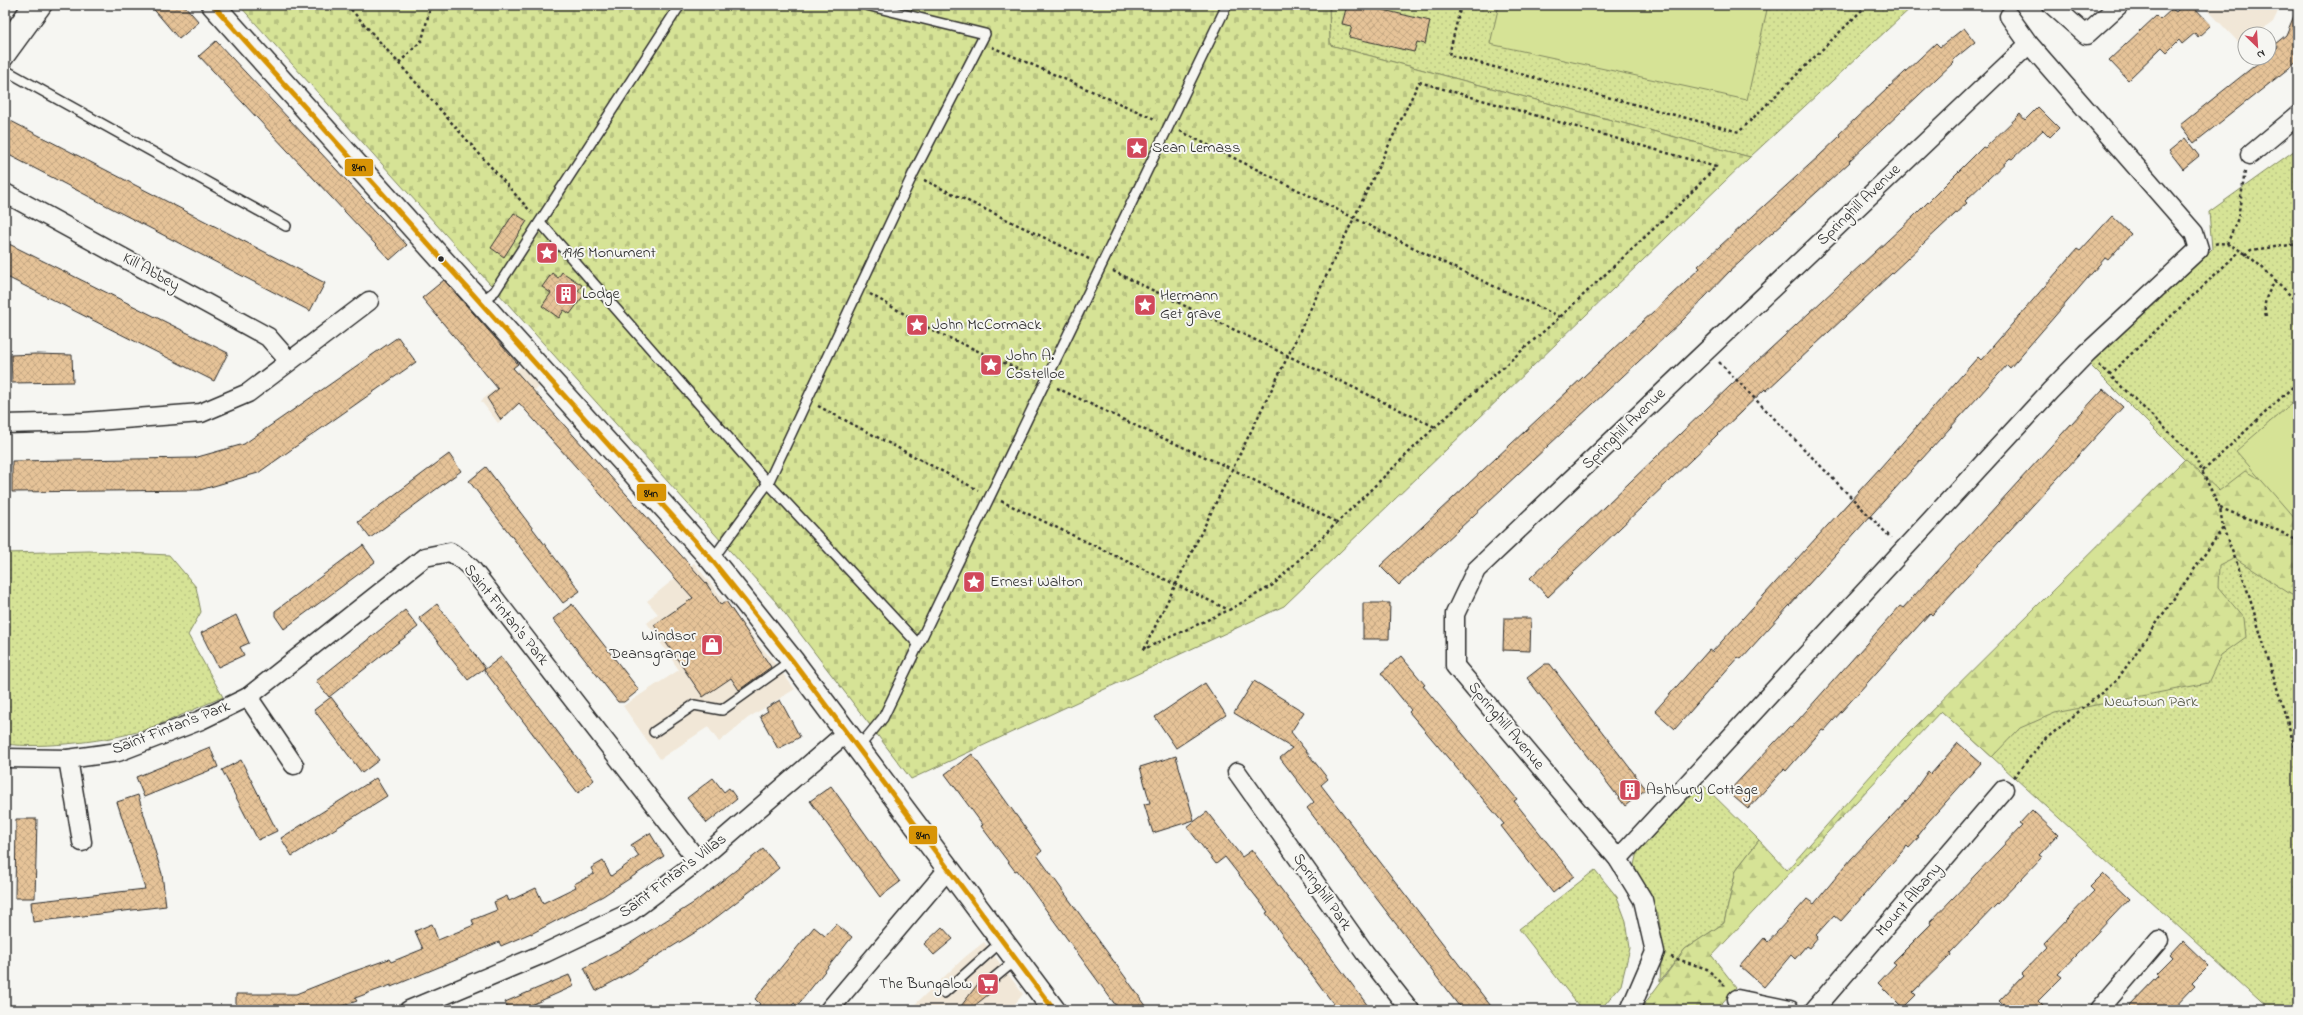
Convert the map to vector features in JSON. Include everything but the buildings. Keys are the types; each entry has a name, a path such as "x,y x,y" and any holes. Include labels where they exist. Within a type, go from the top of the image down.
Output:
{"main road":[{"path":"213,5 712,560 792,660 1054,1010"}],"street":[{"path":"5,44 32,5"},
{"path":"2052,5 2086,35 2119,5"},
{"path":"1618,859 2087,353 2199,249 2194,233 2029,44 2008,16"},
{"name":"Springhill Avenue","path":"1656,952 1643,900 1618,859 1455,666 1455,614 1476,570 2029,44"},
{"path":"2250,155 2298,115"},
{"name":"Kill Abbey","path":"5,193 268,337 289,361"},
{"path":"5,424 84,422 201,413 248,393 369,301"},
{"name":"Saint Fintan's Park","path":"5,758 68,758 118,752 201,720 248,698 426,557 450,552 471,568 698,861"},
{"name":"Saint Fintan's Park","path":"248,698 294,765"},
{"name":"Saint Fintan's Villas","path":"409,1010 545,953 629,913 698,861 852,740"},
{"path":"68,758 82,842"},
{"name":"Springhill Park","path":"1237,772 1365,953 1410,1010"},
{"name":"Mount Albany","path":"1814,1010 2008,783"},
{"path":"829,1010 948,868"},
{"path":"2099,1010 2159,940"},
{"path":"1630,1010 1656,952"},
{"path":"1737,999 1790,1010"}],"lane":[{"path":"5,64 48,5"},
{"path":"481,302 495,291 680,5"},
{"path":"712,560 768,484 913,174 985,34 866,5"},
{"path":"852,740 883,718 1227,5"},
{"path":"5,70 286,226"},
{"path":"540,222 768,484 918,644"},
{"path":"654,732 694,705 722,710 792,660"},
{"path":"944,993 1003,940"},
{"path":"994,978 1017,959"}],"path":[{"path":"347,5 540,222"},
{"path":"398,63 422,40 431,5"},
{"path":"1461,5 1449,55 1738,132 1867,5"},
{"path":"980,42 1169,125 1442,262 1560,317"},
{"path":"1419,82 1716,167 1683,201 1560,317 1435,427 1273,585 1229,610 1144,649 1288,356 1353,217 1419,82"},
{"path":"2250,155 2241,187 2238,218 2228,244 2245,255 2253,258 2298,304"},
{"path":"913,174 1435,427"},
{"path":"2245,255 2251,250 2298,244"},
{"path":"2108,375 2240,251"},
{"path":"2266,316 2264,308 2265,302 2269,290 2276,282"},
{"path":"861,288 932,330 1045,382 1147,432 1232,469 1338,523"},
{"path":"1707,350 1903,550"},
{"path":"2087,353 2108,375 2195,457 2220,508 2223,528 2246,586 2298,755"},
{"path":"2202,471 2298,382"},
{"path":"807,400 990,496 1229,610"},
{"path":"2220,508 2273,528 2298,541"},
{"path":"2008,783 2042,742 2117,680 2223,528"},
{"path":"2295,747 2298,743"},
{"path":"1656,952 1707,969 1737,999"}],"shaded area":[{"path":"2203,5 2281,5 2273,22 2268,26 2237,26 2237,41"},
{"path":"522,366 539,387 498,423 481,401"},
{"path":"694,563 795,689 748,718 719,742 708,727 660,759 623,706 679,670 647,623 658,614 647,601"},
{"path":"984,942 1023,994 1010,1010 909,1010 965,957"}],"green space":[{"path":"239,5 1329,5 1330,45 1750,157 1284,606 911,779 776,602"},
{"path":"1329,5 1914,5 1750,157 1330,45"},
{"path":"1499,5 1768,5 1747,100 1490,44"},
{"name":"Newtown Park","path":"2298,148 2298,1010 2270,1010 1937,707 2185,460 2089,364 2212,249 2209,212"},
{"path":"2298,398 2298,518 2296,520 2236,451"},
{"path":"2185,459 2219,491 2245,471 2283,492 2298,503 2298,599 2235,558 2219,566 2218,587 2244,618 2246,637 2221,655 2208,683 2055,713 2020,728 1992,757 1941,711 1712,956 1736,987 1716,1010 1640,1010 1685,949 1724,923 1736,870 1759,840 1787,870 1903,739"},
{"path":"89,551 169,555 196,587 201,612 188,635 223,697 147,729 115,737 57,745 5,744 5,553"},
{"path":"1702,784 1759,840 1736,870 1724,923 1685,949 1660,981 1662,937 1658,915 1634,865 1637,852"},
{"path":"1595,870 1617,897 1626,921 1630,948 1621,985 1600,1010 1582,1010 1519,929"}],"transit line":[{"name":"84n","path":"213,5 712,560 792,660 1054,1010"}],"place":[{"name":"Sean Lemass","path":"1137,148"},
{"name":"1916 Monument","path":"547,253"},
{"name":"Lodge","path":"566,294"},
{"name":"Hermann Get grave","path":"1145,305"},
{"name":"John McCormack","path":"917,325"},
{"name":"John A. Costelloe","path":"991,365"},
{"name":"Ernest Walton","path":"974,582"},
{"name":"Windsor Deansgrange","path":"712,645"},
{"name":"Ashbury Cottage","path":"1630,790"},
{"name":"The Bungalow","path":"988,984"}]}
